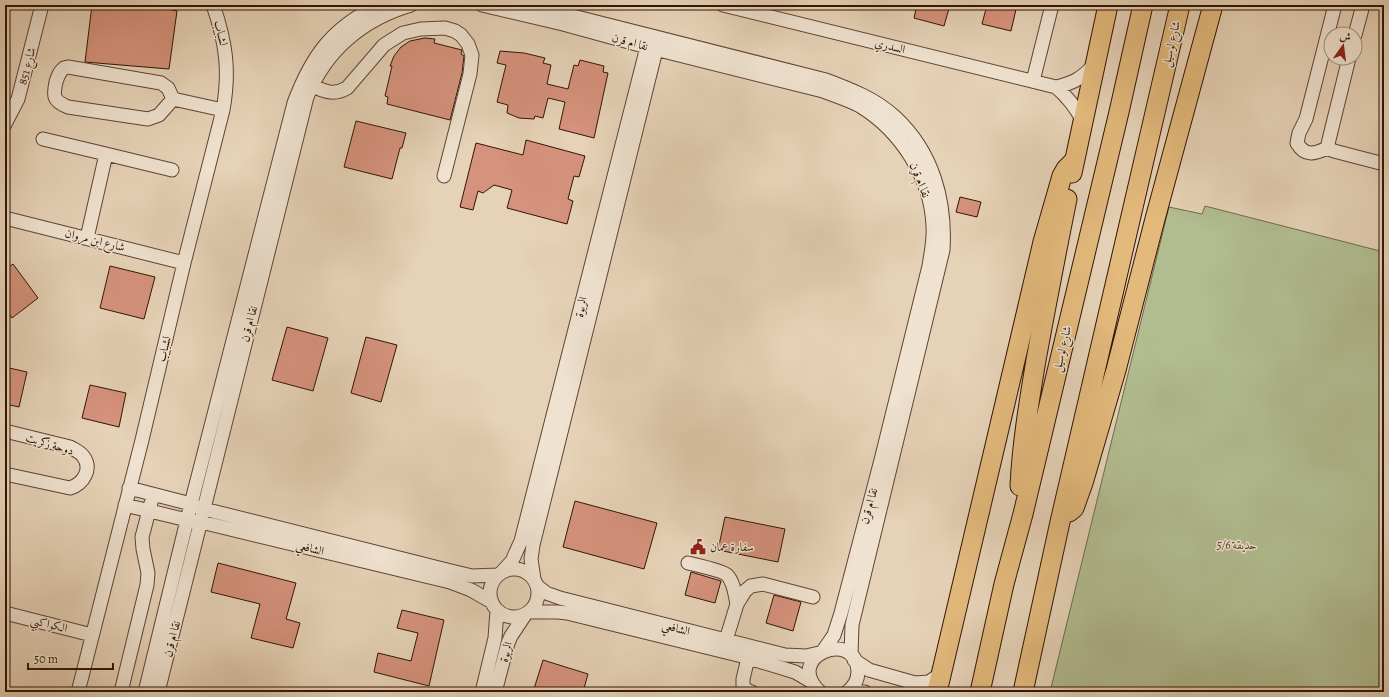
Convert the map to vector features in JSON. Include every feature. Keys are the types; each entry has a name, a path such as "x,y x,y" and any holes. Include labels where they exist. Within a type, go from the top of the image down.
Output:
{"highway":[{"path":"1022,514 1020,493 1021,462 1027,414 1044,314 1074,162 1108,5"},
{"name":"شارع لوسيل","path":"980,692 1004,584 1119,112 1143,5"},
{"name":"شارع لوسيل","path":"1023,692 1060,522 1180,5"},
{"path":"1060,522 1074,508 1085,477 1116,370 1213,5"},
{"path":"937,692 1043,242 1062,176 1066,169 1074,162"}],"street":[{"name":"شارع 851","path":"5,124 18,99 42,5"},
{"name":"لشباب","path":"78,692 130,488 226,95 226,51 222,30 213,5"},
{"name":"نقا ام قرن","path":"145,692 191,504 294,103 300,86 319,52 337,32 359,16 379,5"},
{"name":"نقا ام قرن","path":"158,692 304,108 312,86 330,57 340,45 358,30 381,16 411,5"},
{"name":"نقا ام قرن","path":"482,5 563,24 826,80 859,93 895,117 912,136 927,160 942,203 944,220 943,250 852,625 852,658 857,666 857,679 854,685 847,692"},
{"name":"نقا ام قرن","path":"529,5 846,99 881,121 903,144 915,164 926,188 933,226 929,266 883,453 841,613 834,635 811,664 810,670 815,688"},
{"name":"السدري","path":"723,5 1056,87"},
{"path":"1033,81 1052,5"},
{"path":"1335,5 1306,119 1299,133 1297,143 1304,152 1319,152 1327,148 1347,66"},
{"path":"1357,26 1363,5"},
{"path":"312,86 330,92 339,92 346,88 384,45 403,32 421,29 445,28 455,31 461,35 468,44 472,55 470,74 444,176"},
{"name":"الربوة","path":"500,574 512,561 521,541 653,43"},
{"name":"الربوة","path":"536,582 531,559 532,545 653,43"},
{"path":"1056,87 1073,82 1080,78 1094,64"},
{"path":"64,68 68,68 161,83 168,88 173,99 159,115 148,119 68,107 56,100 53,92 58,75 64,68"},
{"path":"1056,87 1077,110 1083,121"},
{"path":"173,99 223,110"},
{"path":"43,139 172,170"},
{"path":"1327,148 1384,164"},
{"path":"87,238 106,154"},
{"name":"شارع ابن مروان","path":"5,218 184,263"},
{"name":"دوحة زكريت","path":"5,431 70,447 83,456 86,462 86,472 83,481 77,486 70,488 5,474"},
{"name":"الشافعي","path":"130,488 191,504 204,509 472,576 500,574"},
{"path":"121,692 147,585 148,573 142,538 153,494"},
{"name":"الشافعي","path":"125,506 201,522 450,582 471,590 494,606"},
{"path":"688,563 722,572 728,576 735,591 736,604"},
{"path":"507,570 522,570 536,582 539,593 538,600 535,607 528,614 518,618 510,617 503,615 494,606 490,595 493,581 507,570"},
{"name":"الشافعي","path":"536,582 546,593 560,598 785,655 806,656 838,649 845,651 852,658"},
{"path":"726,640 736,604 745,590 755,585 763,584 813,597"},
{"name":"الربوة","path":"482,692 496,638 494,606"},
{"name":"الشافعي","path":"528,614 558,612 567,613 748,658 790,670 815,688"},
{"name":"الكواكبي","path":"5,613 92,635"},
{"name":"الربوة","path":"495,692 508,643 511,636 528,614"},
{"path":"748,658 743,679 743,686 748,691 752,692"},
{"path":"852,658 869,670 915,683 928,682 942,672"},
{"path":"858,692 866,692"}],"green space":[{"name":"حديقة 5/6","path":"1205,206 1384,252 1384,692 1050,692 1169,207 1202,214"}],"building":[{"path":"92,5 150,5 177,11 169,69 85,62"},
{"path":"917,5 950,5 944,26 914,18"},
{"path":"987,5 1017,5 1011,31 982,24"},
{"path":"425,38 435,39 434,43 462,50 461,54 464,56 462,73 450,120 387,104 388,97 385,96 392,66 390,66 394,56 401,47 410,41"},
{"path":"500,51 524,53 545,58 543,63 551,65 547,84 568,89 574,65 578,66 580,60 604,66 603,72 608,73 594,138 559,129 565,102 548,98 543,118 535,116 534,119 519,118 507,113 508,105 497,102 506,65 497,63"},
{"path":"356,121 406,133 402,148 400,148 392,179 344,167"},
{"path":"526,140 585,156 579,177 574,176 568,199 573,201 567,224 507,208 512,190 494,185 483,193 478,191 473,210 460,207 476,143 523,155"},
{"path":"960,197 981,202 977,217 956,212"},
{"path":"13,264 38,298 12,318 5,308 5,270"},
{"path":"110,266 155,277 144,319 100,308"},
{"path":"287,327 328,338 313,391 272,380"},
{"path":"366,337 397,345 381,402 351,393"},
{"path":"5,367 27,372 19,407 5,404"},
{"path":"90,385 126,393 119,427 82,418"},
{"path":"575,501 657,523 644,569 563,547"},
{"path":"725,517 785,529 778,562 718,550"},
{"path":"218,563 296,583 286,619 300,623 293,648 251,638 260,604 211,592"},
{"path":"691,572 721,581 715,603 685,595"},
{"path":"774,595 801,602 793,631 766,623"},
{"path":"402,610 444,620 429,686 374,672 378,653 411,661 418,633 397,628"},
{"path":"543,660 588,674 583,692 533,692"}],"place":[{"name":"سفارة عمان","path":"698,547"}]}
